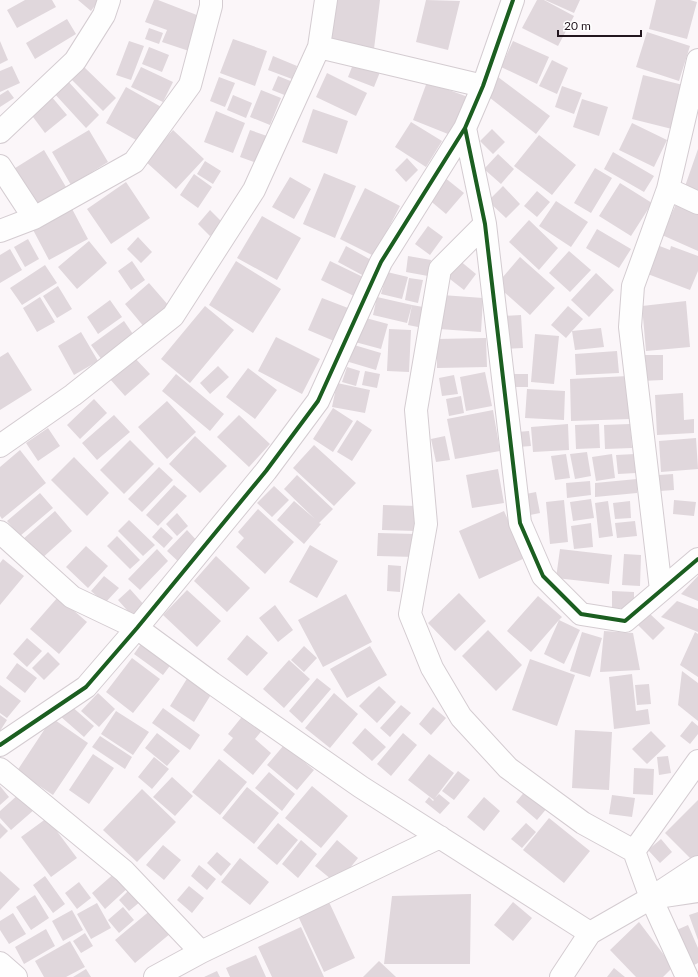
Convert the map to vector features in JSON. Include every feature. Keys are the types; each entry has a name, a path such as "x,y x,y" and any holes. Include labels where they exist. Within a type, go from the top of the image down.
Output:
{"street":[{"path":"0,132 75,61 104,15 108,0"},
{"path":"0,231 34,218 134,162 190,84 211,6 211,0"},
{"path":"0,446 73,395 173,316 254,190 319,48 326,0"},
{"path":"0,745 86,688 266,471 318,401 381,262 466,128 484,86 512,0"},
{"path":"319,48 484,86"},
{"path":"661,590 630,327 633,286 668,189 698,60"},
{"path":"466,128 485,224 520,523 543,576 581,614 625,621 698,559"},
{"path":"0,166 34,218"},
{"path":"668,189 698,203"},
{"path":"485,224 440,269 416,410 426,524 410,614 432,668 461,717 508,768 583,823 634,851 650,898 687,977"},
{"path":"0,532 72,597 137,628 219,688 361,787 590,933"},
{"path":"634,851 698,760"},
{"path":"0,770 124,870 201,952"},
{"path":"155,977 201,952 440,837"},
{"path":"561,977 590,933 650,898 698,867"},
{"path":"650,898 698,891"},
{"path":"0,964 16,977"}],"building":[{"path":"25,0 52,0 56,7 17,28 7,10"},
{"path":"78,0 99,0 91,11"},
{"path":"154,0 158,0 202,17 189,51 162,42 167,30 145,22"},
{"path":"334,0 380,0 374,49 328,43"},
{"path":"426,0 460,1 448,50 416,42"},
{"path":"537,0 544,0 574,16 558,46 522,28"},
{"path":"545,0 580,0 574,13"},
{"path":"656,0 690,0 697,2 687,39 649,29"},
{"path":"67,19 76,34 35,59 26,43"},
{"path":"149,28 163,33 159,44 145,39"},
{"path":"647,32 690,46 679,81 636,67"},
{"path":"233,39 267,51 255,86 220,73"},
{"path":"0,41 8,60 0,64"},
{"path":"129,41 144,46 131,80 116,75"},
{"path":"513,41 549,57 537,84 501,67"},
{"path":"149,47 169,55 162,72 142,64"},
{"path":"273,56 297,66 292,79 268,70"},
{"path":"552,60 568,68 557,94 539,86"},
{"path":"354,62 380,72 374,87 348,77"},
{"path":"82,65 116,98 103,111 70,78"},
{"path":"12,66 20,83 0,92 0,71"},
{"path":"141,67 173,82 163,102 131,87"},
{"path":"327,73 367,93 356,116 316,97"},
{"path":"643,75 687,86 676,130 632,119"},
{"path":"278,76 293,82 287,96 272,90"},
{"path":"219,77 235,83 225,107 210,101"},
{"path":"498,77 550,116 536,134 485,94"},
{"path":"66,79 99,115 86,128 53,92"},
{"path":"427,82 468,97 453,136 413,120"},
{"path":"562,86 582,93 574,114 555,107"},
{"path":"126,87 163,108 143,144 106,123"},
{"path":"8,90 14,98 0,107 0,95"},
{"path":"261,90 281,98 270,125 250,117"},
{"path":"233,95 252,103 246,118 227,110"},
{"path":"51,96 67,115 45,133 30,113"},
{"path":"582,99 608,107 599,136 573,127"},
{"path":"313,109 348,121 337,154 302,142"},
{"path":"216,111 245,123 233,153 204,142"},
{"path":"411,122 442,141 426,167 395,147"},
{"path":"632,123 667,140 654,167 619,150"},
{"path":"492,129 505,142 493,154 480,141"},
{"path":"89,130 108,162 71,185 52,152"},
{"path":"173,130 204,159 176,189 145,161"},
{"path":"250,130 267,136 257,163 240,157"},
{"path":"539,135 576,165 552,195 514,166"},
{"path":"698,149 698,197 683,192"},
{"path":"44,150 66,187 34,207 12,170"},
{"path":"613,152 654,176 644,192 604,169"},
{"path":"498,154 514,169 501,184 484,169"},
{"path":"407,158 418,170 406,182 395,170"},
{"path":"205,161 221,171 213,184 197,174"},
{"path":"595,168 612,178 591,213 574,203"},
{"path":"324,173 356,186 335,238 303,224"},
{"path":"194,174 212,187 198,208 180,195"},
{"path":"290,177 311,189 294,219 272,207"},
{"path":"444,177 464,193 446,214 427,198"},
{"path":"126,182 150,218 111,244 87,209"},
{"path":"620,183 652,203 631,236 599,216"},
{"path":"503,186 520,204 506,218 488,201"},
{"path":"365,188 400,206 374,256 340,239"},
{"path":"537,191 550,202 537,217 524,206"},
{"path":"556,201 588,222 571,247 539,226"},
{"path":"677,202 698,212 698,251 662,235"},
{"path":"70,205 88,239 49,260 31,226"},
{"path":"210,210 223,223 210,236 198,224"},
{"path":"262,216 301,238 277,280 237,258"},
{"path":"529,220 558,248 539,270 509,242"},
{"path":"428,226 443,237 430,255 415,244"},
{"path":"597,229 631,249 619,268 586,248"},
{"path":"138,237 152,252 141,263 127,249"},
{"path":"28,239 39,259 25,267 14,247"},
{"path":"89,241 107,263 77,289 58,267"},
{"path":"657,245 670,250 671,246 698,256 698,271 690,290 645,273"},
{"path":"346,246 373,261 364,276 338,262"},
{"path":"10,249 22,270 0,283 0,255"},
{"path":"569,251 591,270 570,292 549,273"},
{"path":"408,256 431,260 428,276 406,272"},
{"path":"520,257 555,288 530,315 496,285"},
{"path":"459,260 476,274 464,290 446,276"},
{"path":"132,261 145,280 131,290 118,271"},
{"path":"236,261 281,289 253,333 209,305"},
{"path":"330,261 363,277 354,296 321,280"},
{"path":"45,265 57,283 22,305 10,288"},
{"path":"387,272 408,277 402,299 381,294"},
{"path":"596,273 614,290 589,317 571,300"},
{"path":"409,278 423,280 418,303 405,300"},
{"path":"149,283 169,306 145,328 125,304"},
{"path":"58,286 72,309 57,318 43,296"},
{"path":"442,295 483,298 481,332 439,329"},
{"path":"40,297 55,322 37,332 23,308"},
{"path":"377,297 412,305 407,323 373,315"},
{"path":"322,298 348,308 334,341 308,330"},
{"path":"110,300 122,317 98,334 87,317"},
{"path":"686,301 690,347 646,351 642,306"},
{"path":"412,305 423,307 418,327 408,325"},
{"path":"205,306 234,330 190,383 161,359"},
{"path":"568,306 583,319 566,338 551,325"},
{"path":"521,315 523,348 504,349 502,316"},
{"path":"362,317 388,324 381,349 355,342"},
{"path":"124,321 135,337 102,360 91,345"},
{"path":"601,328 604,347 575,350 572,331"},
{"path":"389,329 411,330 409,372 387,371"},
{"path":"81,332 98,361 74,375 58,346"},
{"path":"535,334 559,336 554,384 531,382"},
{"path":"276,337 320,359 302,394 258,371"},
{"path":"486,338 487,367 437,368 437,339"},
{"path":"354,345 381,353 376,370 349,362"},
{"path":"617,351 619,373 576,375 575,354"},
{"path":"8,352 32,390 0,410 0,357"},
{"path":"641,355 663,355 663,380 641,381"},
{"path":"133,356 150,374 125,396 109,378"},
{"path":"218,366 229,377 210,394 200,383"},
{"path":"347,367 360,371 356,386 342,382"},
{"path":"248,368 277,390 255,419 226,397"},
{"path":"365,371 380,374 377,388 362,385"},
{"path":"485,372 492,406 466,411 460,377"},
{"path":"176,374 224,414 210,431 162,391"},
{"path":"511,374 528,374 528,387 510,387"},
{"path":"454,375 458,394 442,396 439,378"},
{"path":"628,376 630,419 571,421 570,379"},
{"path":"337,383 370,390 365,413 332,407"},
{"path":"527,389 565,391 564,420 525,418"},
{"path":"683,393 684,420 694,419 694,433 657,435 655,395"},
{"path":"461,396 464,413 449,416 446,399"},
{"path":"94,399 107,413 80,439 67,425"},
{"path":"167,401 196,432 167,459 138,427"},
{"path":"333,408 353,421 333,452 313,439"},
{"path":"493,410 500,451 455,459 447,419"},
{"path":"114,415 130,432 97,460 82,443"},
{"path":"239,415 270,444 249,467 217,437"},
{"path":"357,420 372,430 352,461 337,452"},
{"path":"568,424 569,450 533,452 531,427"},
{"path":"599,424 600,448 576,449 575,425"},
{"path":"630,424 632,448 605,449 604,425"},
{"path":"48,428 60,446 38,461 26,443"},
{"path":"529,431 531,446 518,447 517,432"},
{"path":"195,436 227,466 200,493 169,464"},
{"path":"445,436 450,460 436,462 431,439"},
{"path":"696,438 698,469 661,472 659,441"},
{"path":"130,440 154,464 124,494 100,470"},
{"path":"314,445 356,483 334,506 293,468"},
{"path":"20,450 46,483 2,519 0,516 0,467"},
{"path":"587,452 591,476 575,479 570,454"},
{"path":"566,454 570,478 555,480 551,456"},
{"path":"612,454 615,478 596,481 592,457"},
{"path":"635,454 636,473 618,474 616,455"},
{"path":"74,457 109,493 87,516 51,480"},
{"path":"159,467 173,480 142,512 128,499"},
{"path":"498,469 504,503 472,508 466,475"},
{"path":"673,474 674,490 660,491 659,475"},
{"path":"297,475 333,509 319,523 321,524 304,544 277,520 294,501 315,519 284,489"},
{"path":"637,479 637,493 595,497 595,483"},
{"path":"590,481 591,495 567,498 566,483"},
{"path":"174,485 187,496 158,526 146,515"},
{"path":"274,486 289,500 272,517 257,503"},
{"path":"536,492 540,513 530,515 526,494"},
{"path":"40,493 53,508 20,536 7,521"},
{"path":"591,499 594,518 573,521 570,502"},
{"path":"564,500 568,542 550,544 546,502"},
{"path":"674,500 696,502 694,516 673,514"},
{"path":"608,501 613,536 599,538 595,503"},
{"path":"630,501 631,518 615,519 613,503"},
{"path":"383,505 417,506 416,531 382,530"},
{"path":"258,509 294,542 265,574 236,547 244,538 238,532"},
{"path":"55,511 72,531 40,560 22,540"},
{"path":"504,511 525,558 479,579 459,531"},
{"path":"177,513 188,526 177,536 166,524"},
{"path":"129,520 155,545 143,556 118,531"},
{"path":"635,521 637,536 617,538 615,523"},
{"path":"591,523 593,547 574,549 571,526"},
{"path":"161,527 173,538 164,548 152,537"},
{"path":"187,530 200,544 181,564 167,551"},
{"path":"378,533 416,534 415,557 377,556"},
{"path":"117,536 140,560 130,569 107,546"},
{"path":"310,545 338,561 317,598 289,582"},
{"path":"86,546 108,566 88,588 66,567"},
{"path":"157,549 168,561 140,590 128,579"},
{"path":"560,549 612,555 609,584 556,578"},
{"path":"624,554 641,555 640,586 622,585"},
{"path":"216,556 250,588 227,612 194,581"},
{"path":"3,559 24,576 0,605 0,563"},
{"path":"388,565 401,566 400,592 387,591"},
{"path":"104,576 119,588 105,603 91,591"},
{"path":"698,576 698,601 681,594"},
{"path":"130,589 146,607 134,618 118,600"},
{"path":"187,590 221,621 197,647 163,615"},
{"path":"612,591 634,592 634,608 612,608"},
{"path":"459,593 486,621 455,651 428,623"},
{"path":"346,594 372,642 323,667 298,620"},
{"path":"538,596 562,617 531,652 507,631"},
{"path":"58,597 87,622 59,654 30,629"},
{"path":"677,601 698,609 698,632 661,617"},
{"path":"275,605 293,630 278,642 259,618"},
{"path":"649,613 665,628 653,640 638,625"},
{"path":"559,620 580,630 564,664 544,654"},
{"path":"488,630 522,665 496,691 462,656"},
{"path":"604,631 633,633 640,670 600,672"},
{"path":"582,632 602,638 590,677 570,671"},
{"path":"695,632 698,634 698,677 680,665"},
{"path":"247,635 268,653 247,676 227,659"},
{"path":"27,638 42,651 27,667 13,654"},
{"path":"143,641 172,663 163,675 134,654"},
{"path":"304,646 317,658 304,672 291,660"},
{"path":"370,646 387,675 347,698 330,669"},
{"path":"48,652 60,664 44,680 32,668"},
{"path":"132,658 160,679 133,713 106,692"},
{"path":"530,659 575,675 557,726 512,710"},
{"path":"289,660 310,679 284,708 263,689"},
{"path":"17,663 37,678 25,693 6,678"},
{"path":"682,671 698,683 698,721 678,705"},
{"path":"632,674 636,711 648,709 650,724 614,729 609,677"},
{"path":"188,677 212,693 194,722 170,706"},
{"path":"317,678 331,689 302,723 289,711"},
{"path":"649,684 651,704 637,705 635,685"},
{"path":"0,685 21,701 7,718 0,713"},
{"path":"379,686 396,702 377,723 359,706"},
{"path":"98,693 115,709 99,727 81,711"},
{"path":"334,693 358,714 330,748 305,728"},
{"path":"70,705 94,726 84,737 60,716"},
{"path":"401,705 411,713 390,737 380,728"},
{"path":"433,707 446,718 431,735 419,724"},
{"path":"163,708 200,735 190,750 152,723"},
{"path":"116,711 149,732 133,755 101,734"},
{"path":"245,713 264,728 255,739 271,753 253,775 223,750 233,738 228,734"},
{"path":"0,715 7,720 0,731"},
{"path":"52,718 88,743 53,795 17,771"},
{"path":"692,721 698,726 698,734 690,744 680,736"},
{"path":"365,728 386,747 372,761 352,743"},
{"path":"575,730 612,732 609,790 572,788"},
{"path":"651,731 666,746 647,764 632,749"},
{"path":"157,733 180,751 167,766 145,748"},
{"path":"403,733 417,745 391,776 377,764"},
{"path":"100,736 132,757 125,769 92,747"},
{"path":"284,745 314,770 297,790 267,765"},
{"path":"93,754 114,768 89,804 69,790"},
{"path":"429,754 454,773 435,798 439,794 450,803 440,814 425,802 429,797 433,801 434,800 408,780"},
{"path":"668,756 671,773 659,775 657,757"},
{"path":"154,757 169,769 152,789 138,777"},
{"path":"219,759 247,782 220,815 192,792"},
{"path":"634,768 654,769 653,795 633,794"},
{"path":"458,771 470,780 454,800 442,791"},
{"path":"269,772 295,794 282,811 255,788"},
{"path":"172,777 193,796 175,816 153,797"},
{"path":"0,786 9,797 0,805"},
{"path":"312,786 348,816 321,848 285,818"},
{"path":"247,787 279,813 254,844 222,818"},
{"path":"142,789 176,822 137,862 103,830"},
{"path":"527,789 548,807 537,820 516,802"},
{"path":"20,793 35,809 11,830 0,818 0,811"},
{"path":"612,795 635,798 632,817 609,814"},
{"path":"484,797 500,811 484,831 467,817"},
{"path":"698,800 698,858 694,862 665,833"},
{"path":"47,818 77,858 51,877 21,837"},
{"path":"549,818 590,851 564,883 523,850"},
{"path":"0,823 8,831 0,839"},
{"path":"278,823 298,840 277,865 257,848"},
{"path":"526,823 536,832 522,848 511,839"},
{"path":"661,839 672,852 660,863 648,850"},
{"path":"301,840 317,854 298,878 282,864"},
{"path":"337,840 358,858 337,884 315,866"},
{"path":"163,845 181,860 164,880 146,865"},
{"path":"217,852 231,864 221,876 207,863"},
{"path":"240,858 269,882 250,905 221,882"},
{"path":"199,865 216,879 207,890 191,876"},
{"path":"0,871 20,889 0,910"},
{"path":"117,871 130,886 105,909 92,893"},
{"path":"45,876 65,904 53,913 33,885"},
{"path":"79,882 91,898 77,909 65,893"},
{"path":"189,886 204,898 192,913 177,900"},
{"path":"130,889 141,901 129,911 119,900"},
{"path":"471,894 470,964 384,964 392,896"},
{"path":"35,895 49,918 31,930 16,907"},
{"path":"329,902 355,958 324,972 298,916"},
{"path":"513,902 532,918 513,941 494,925"},
{"path":"97,903 111,928 91,939 77,914"},
{"path":"123,907 134,920 119,933 108,920"},
{"path":"152,909 171,933 135,963 115,940"},
{"path":"72,910 83,930 63,941 52,921"},
{"path":"698,912 698,940 689,915"},
{"path":"13,913 26,934 9,944 0,930 0,921"},
{"path":"639,922 673,967 663,977 636,977 610,950"},
{"path":"688,925 698,948 698,963 688,968 672,932"},
{"path":"301,927 324,977 272,977 258,947"},
{"path":"46,929 55,946 24,964 15,947"},
{"path":"85,933 93,946 81,953 73,941"},
{"path":"70,941 85,967 66,977 44,977 35,961"},
{"path":"256,955 266,977 230,977 226,968"},
{"path":"379,961 396,977 363,977"},
{"path":"614,968 625,977 607,977"},
{"path":"86,969 91,977 73,977"},
{"path":"217,971 220,977 204,977"}],"cycle path":[{"path":"513,0 483,86 465,128 485,224 520,523 543,576 581,614 625,621 698,559"},
{"path":"0,745 86,687 137,628 266,471 318,401 381,262 465,128"}]}
